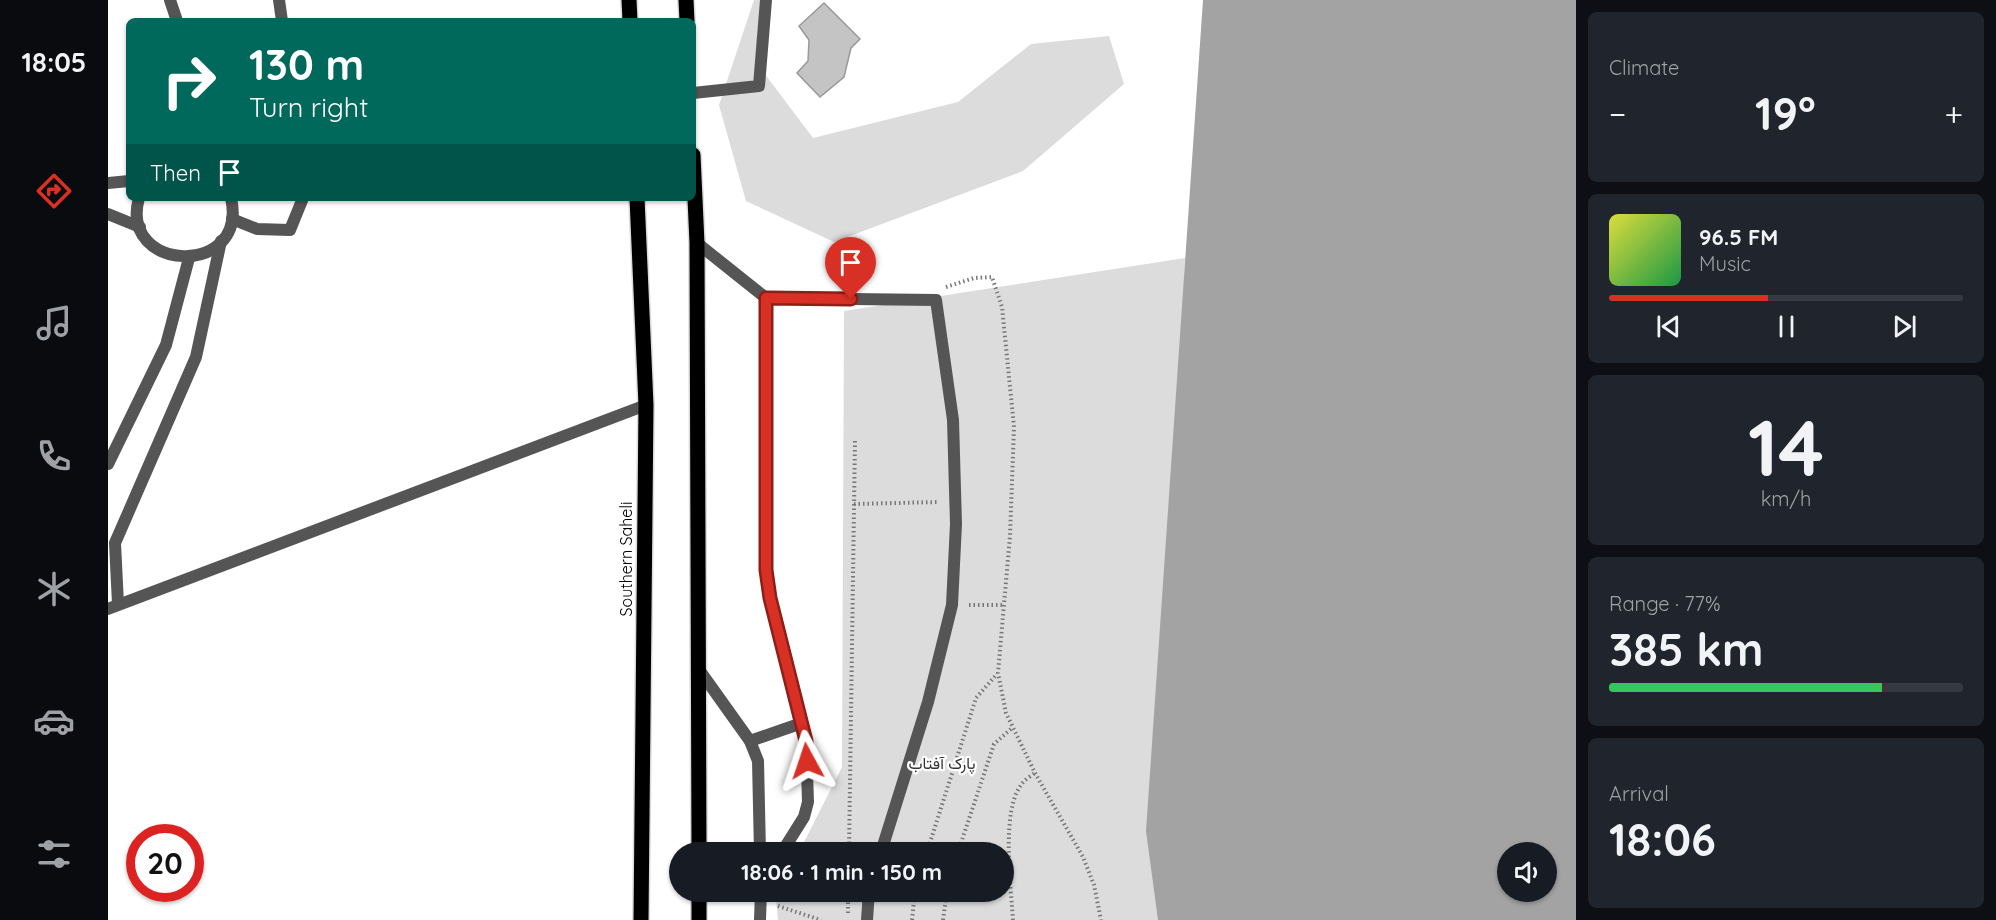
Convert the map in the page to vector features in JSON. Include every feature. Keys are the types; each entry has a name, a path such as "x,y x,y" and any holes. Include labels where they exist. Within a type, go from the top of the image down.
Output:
{"main road":[{"path":"629,0 630,18"},
{"path":"686,0 687,18"},
{"name":"Southern Saheli","path":"637,201 646,405 641,920"},
{"path":"695,201 700,671 699,842"},
{"path":"699,902 699,920"}],"street":[{"path":"170,0 176,18"},
{"path":"279,0 282,18"},
{"path":"696,93 759,86 766,0"},
{"path":"108,183 126,181"},
{"path":"139,201 140,226 146,238 159,250 177,258 189,258 212,250 221,241"},
{"path":"231,201 232,219 221,241 196,357 115,543 111,604 646,405"},
{"path":"232,219 257,229 290,230 302,201"},
{"path":"108,214 140,226"},
{"path":"697,243 766,298 936,300 953,420 955,502 952,605 928,702 884,842"},
{"path":"108,464 166,345 189,258"},
{"path":"766,298 766,570 770,598 806,741 808,802 804,818 788,842"},
{"path":"700,671 750,741 758,761 760,842"},
{"path":"750,741 802,723"},
{"path":"760,902 760,920"},
{"path":"867,920 868,902"}],"path":[{"path":"936,300 948,285 974,278 992,277 1002,307 1014,427 1010,537 998,673 1006,713 1035,773 1083,857 1094,885 1101,920"},
{"path":"849,842 855,439"},
{"path":"854,504 955,502"},
{"path":"952,605 1004,605"},
{"path":"930,842 976,698 998,673"},
{"path":"961,842 994,744 1013,727"},
{"path":"1013,920 1008,846 1013,802 1020,785 1035,773"},
{"path":"777,902 821,920"},
{"path":"847,920 848,902"},
{"path":"912,920 914,902"},
{"path":"943,920 945,902"}],"green space":[{"path":"754,0 770,0 761,69 813,138 958,102 1031,44 1109,36 1124,84 1023,171 834,242 746,201 719,105"},
{"name":"پارک آفتاب","path":"1185,258 1166,762 1166,920 778,920 776,902 1014,902 1014,842 804,842 842,767 844,311"}],"shaded area":[{"path":"1203,0 1576,0 1576,920 1158,920 1146,831"}],"building":[{"path":"824,3 860,39 851,48 844,77 820,97 797,73 808,61 809,40 799,26"}],"route":[{"path":"807,761 806,741 770,598 766,570 766,298 851,299"}]}
